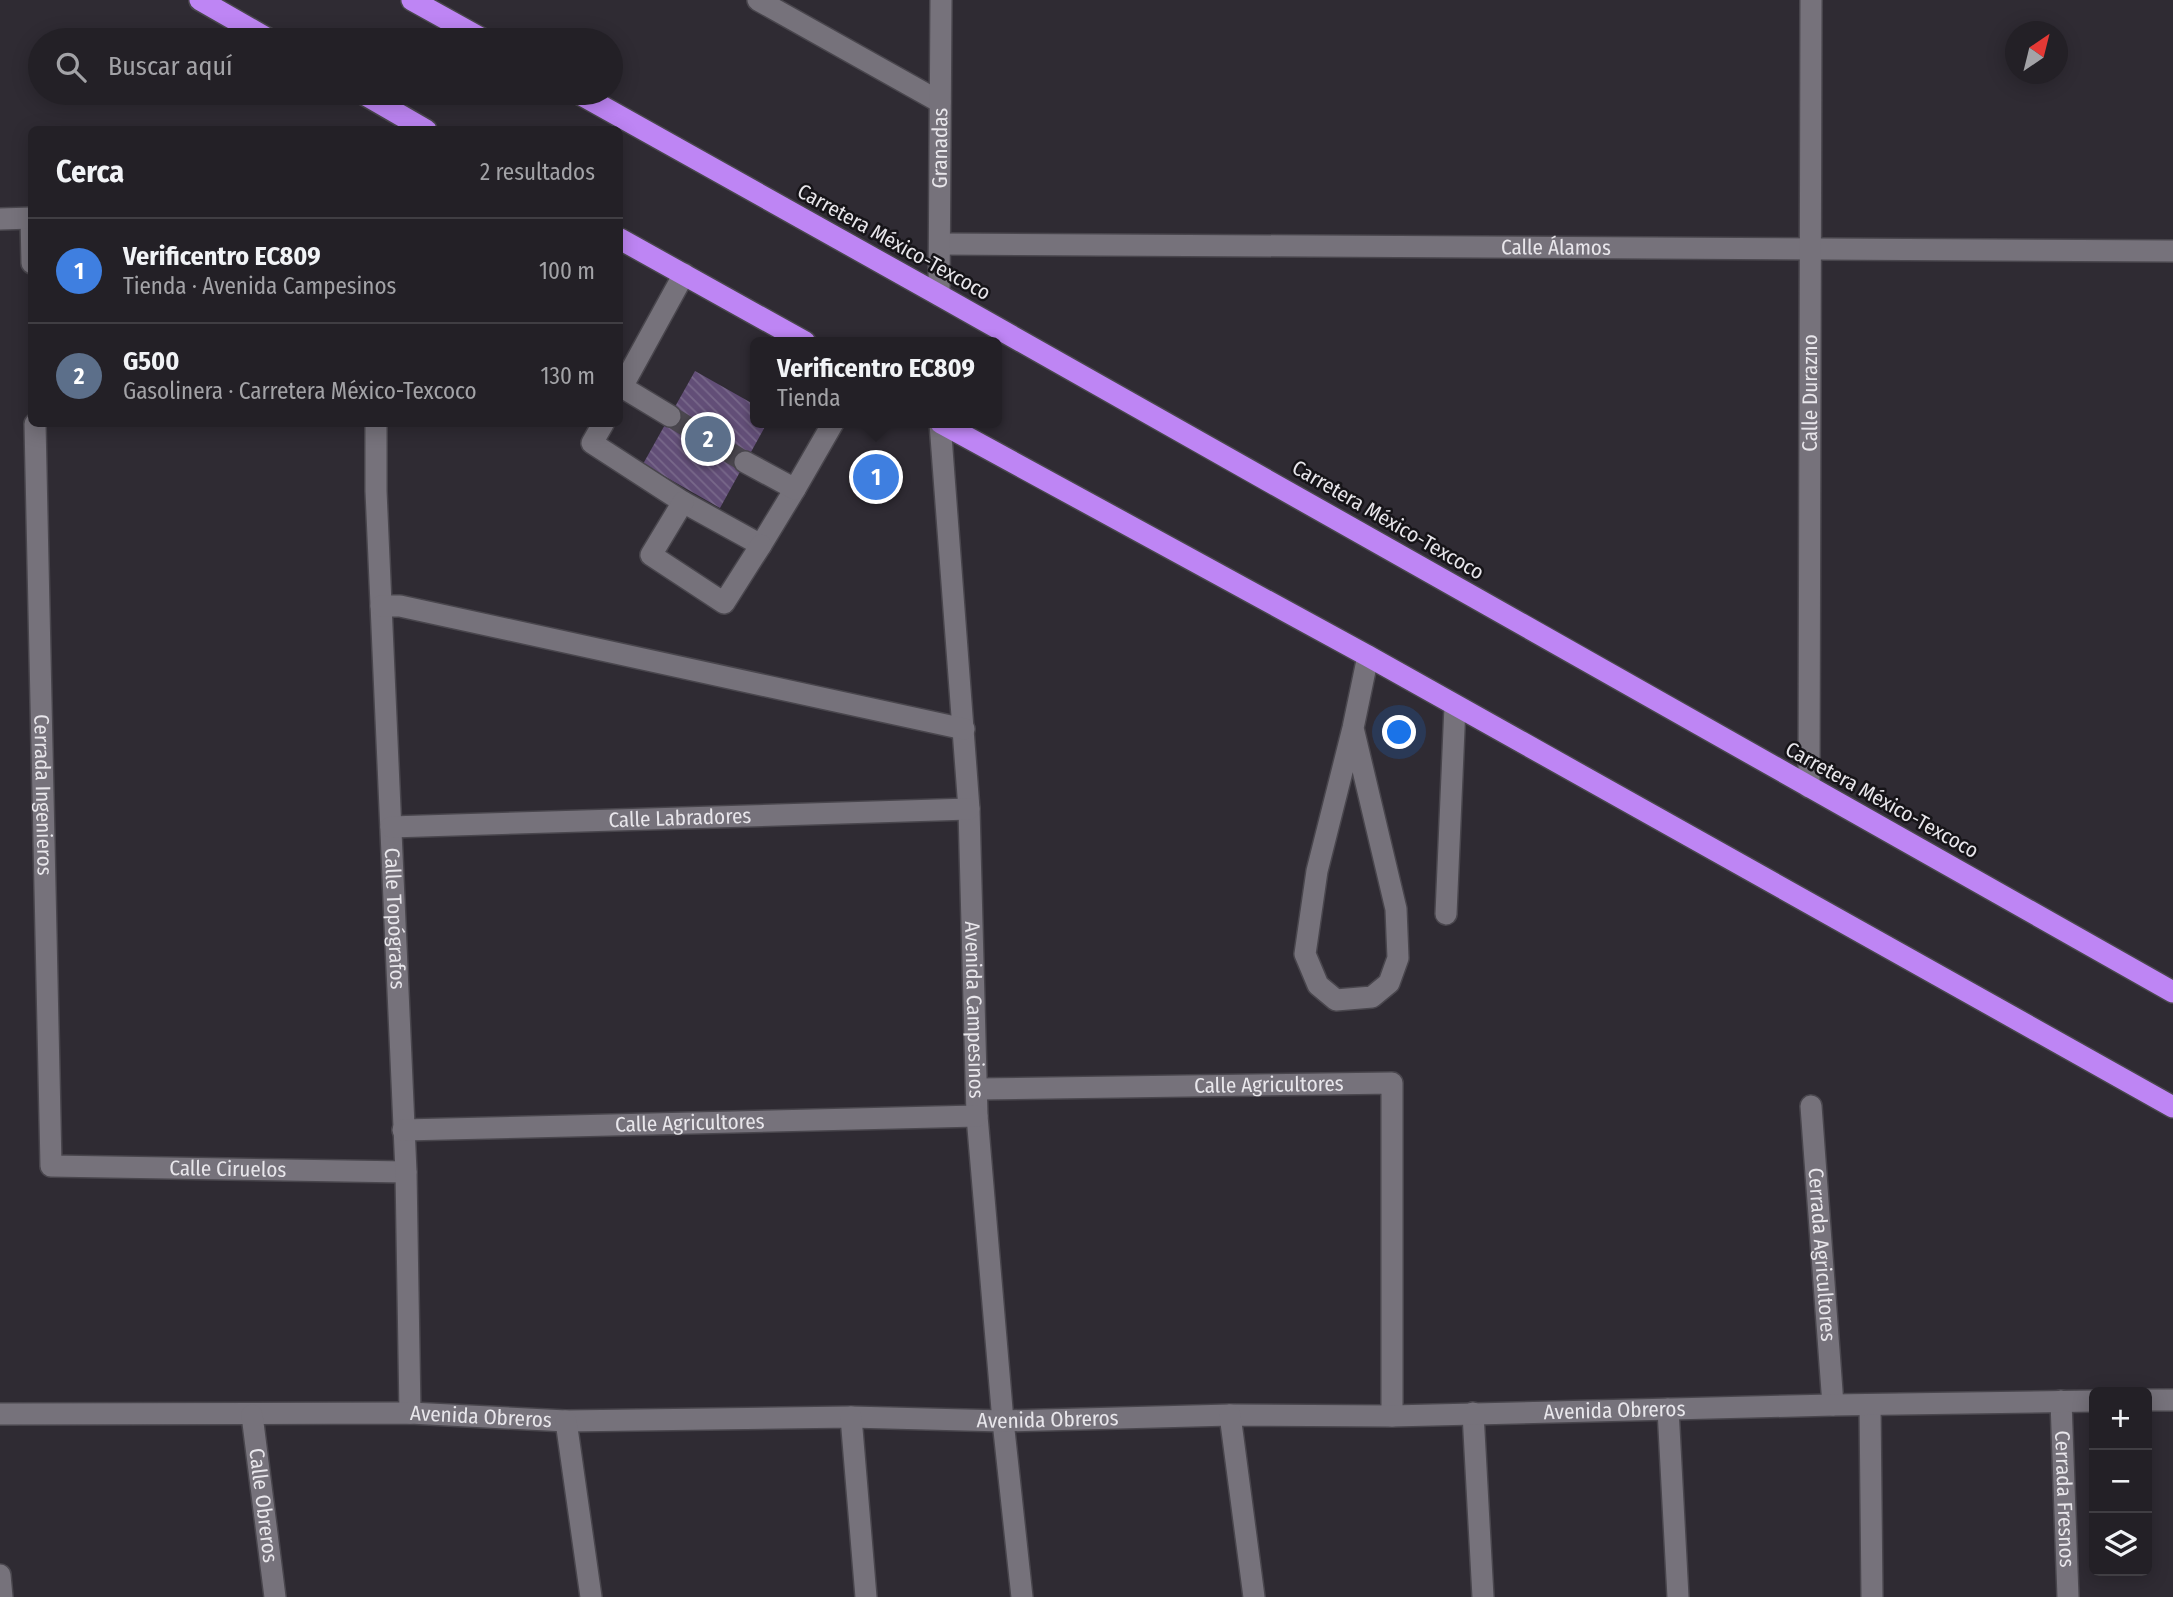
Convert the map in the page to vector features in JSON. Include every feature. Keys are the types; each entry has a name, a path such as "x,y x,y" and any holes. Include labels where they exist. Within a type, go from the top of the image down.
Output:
{"highway":[{"path":"200,0 249,28"},
{"path":"412,0 462,28"},
{"path":"383,105 419,126"},
{"name":"Carretera México-Texcoco","path":"599,105 2173,992"},
{"path":"623,241 796,337"},
{"path":"949,428 1368,656 2173,1107"}],"street":[{"path":"758,0 940,102"},
{"name":"Granadas","path":"939,295 941,0"},
{"name":"Calle Durazno","path":"1809,787 1811,0"},
{"path":"0,219 28,218"},
{"name":"Calle Álamos","path":"940,244 2173,251"},
{"path":"623,386 684,274"},
{"path":"623,391 670,416"},
{"name":"Cerrada Ingenieros","path":"35,427 51,1166"},
{"name":"Calle Topógrafos","path":"376,427 381,606 406,1172 410,1413"},
{"path":"601,427 592,443 683,502 761,545"},
{"path":"683,502 651,555 724,603 830,428"},
{"name":"Avenida Campesinos","path":"940,428 969,809 977,1116 1003,1421 1022,1597"},
{"path":"745,462 794,489"},
{"path":"381,606 400,606 964,729"},
{"path":"1353,728 1396,909 1398,958 1389,983 1372,997 1336,1000 1318,985 1305,954 1317,870 1353,728 1368,656"},
{"path":"1446,914 1455,706"},
{"name":"Calle Labradores","path":"391,827 969,809"},
{"name":"Calle Agricultores","path":"977,1089 1392,1083 1392,1416"},
{"name":"Cerrada Agricultores","path":"1811,1106 1833,1405"},
{"name":"Calle Agricultores","path":"404,1130 977,1116"},
{"name":"Calle Ciruelos","path":"51,1166 406,1172"},
{"path":"2152,1400 2173,1400"},
{"name":"Cerrada Fresnos","path":"2062,1401 2068,1597"},
{"name":"Avenida Obreros","path":"0,1414 410,1413 566,1420 851,1417 1003,1421 1230,1415 1392,1416 2089,1401"},
{"path":"1870,1405 1872,1597"},
{"path":"1668,1409 1678,1597"},
{"path":"1473,1413 1483,1597"},
{"name":"Calle Obreros","path":"252,1415 275,1597"},
{"path":"1230,1415 1254,1597"},
{"path":"851,1417 866,1597"},
{"path":"566,1420 591,1597"},
{"path":"0,1575 2,1597"}],"building":[{"path":"695,371 750,402 750,428 764,428 720,508 643,464"}],"tunnel":[{"path":"670,416 745,462"}],"place":[{"name":"G500","path":"708,439"},
{"name":"Verificentro EC809","path":"876,477"}]}
